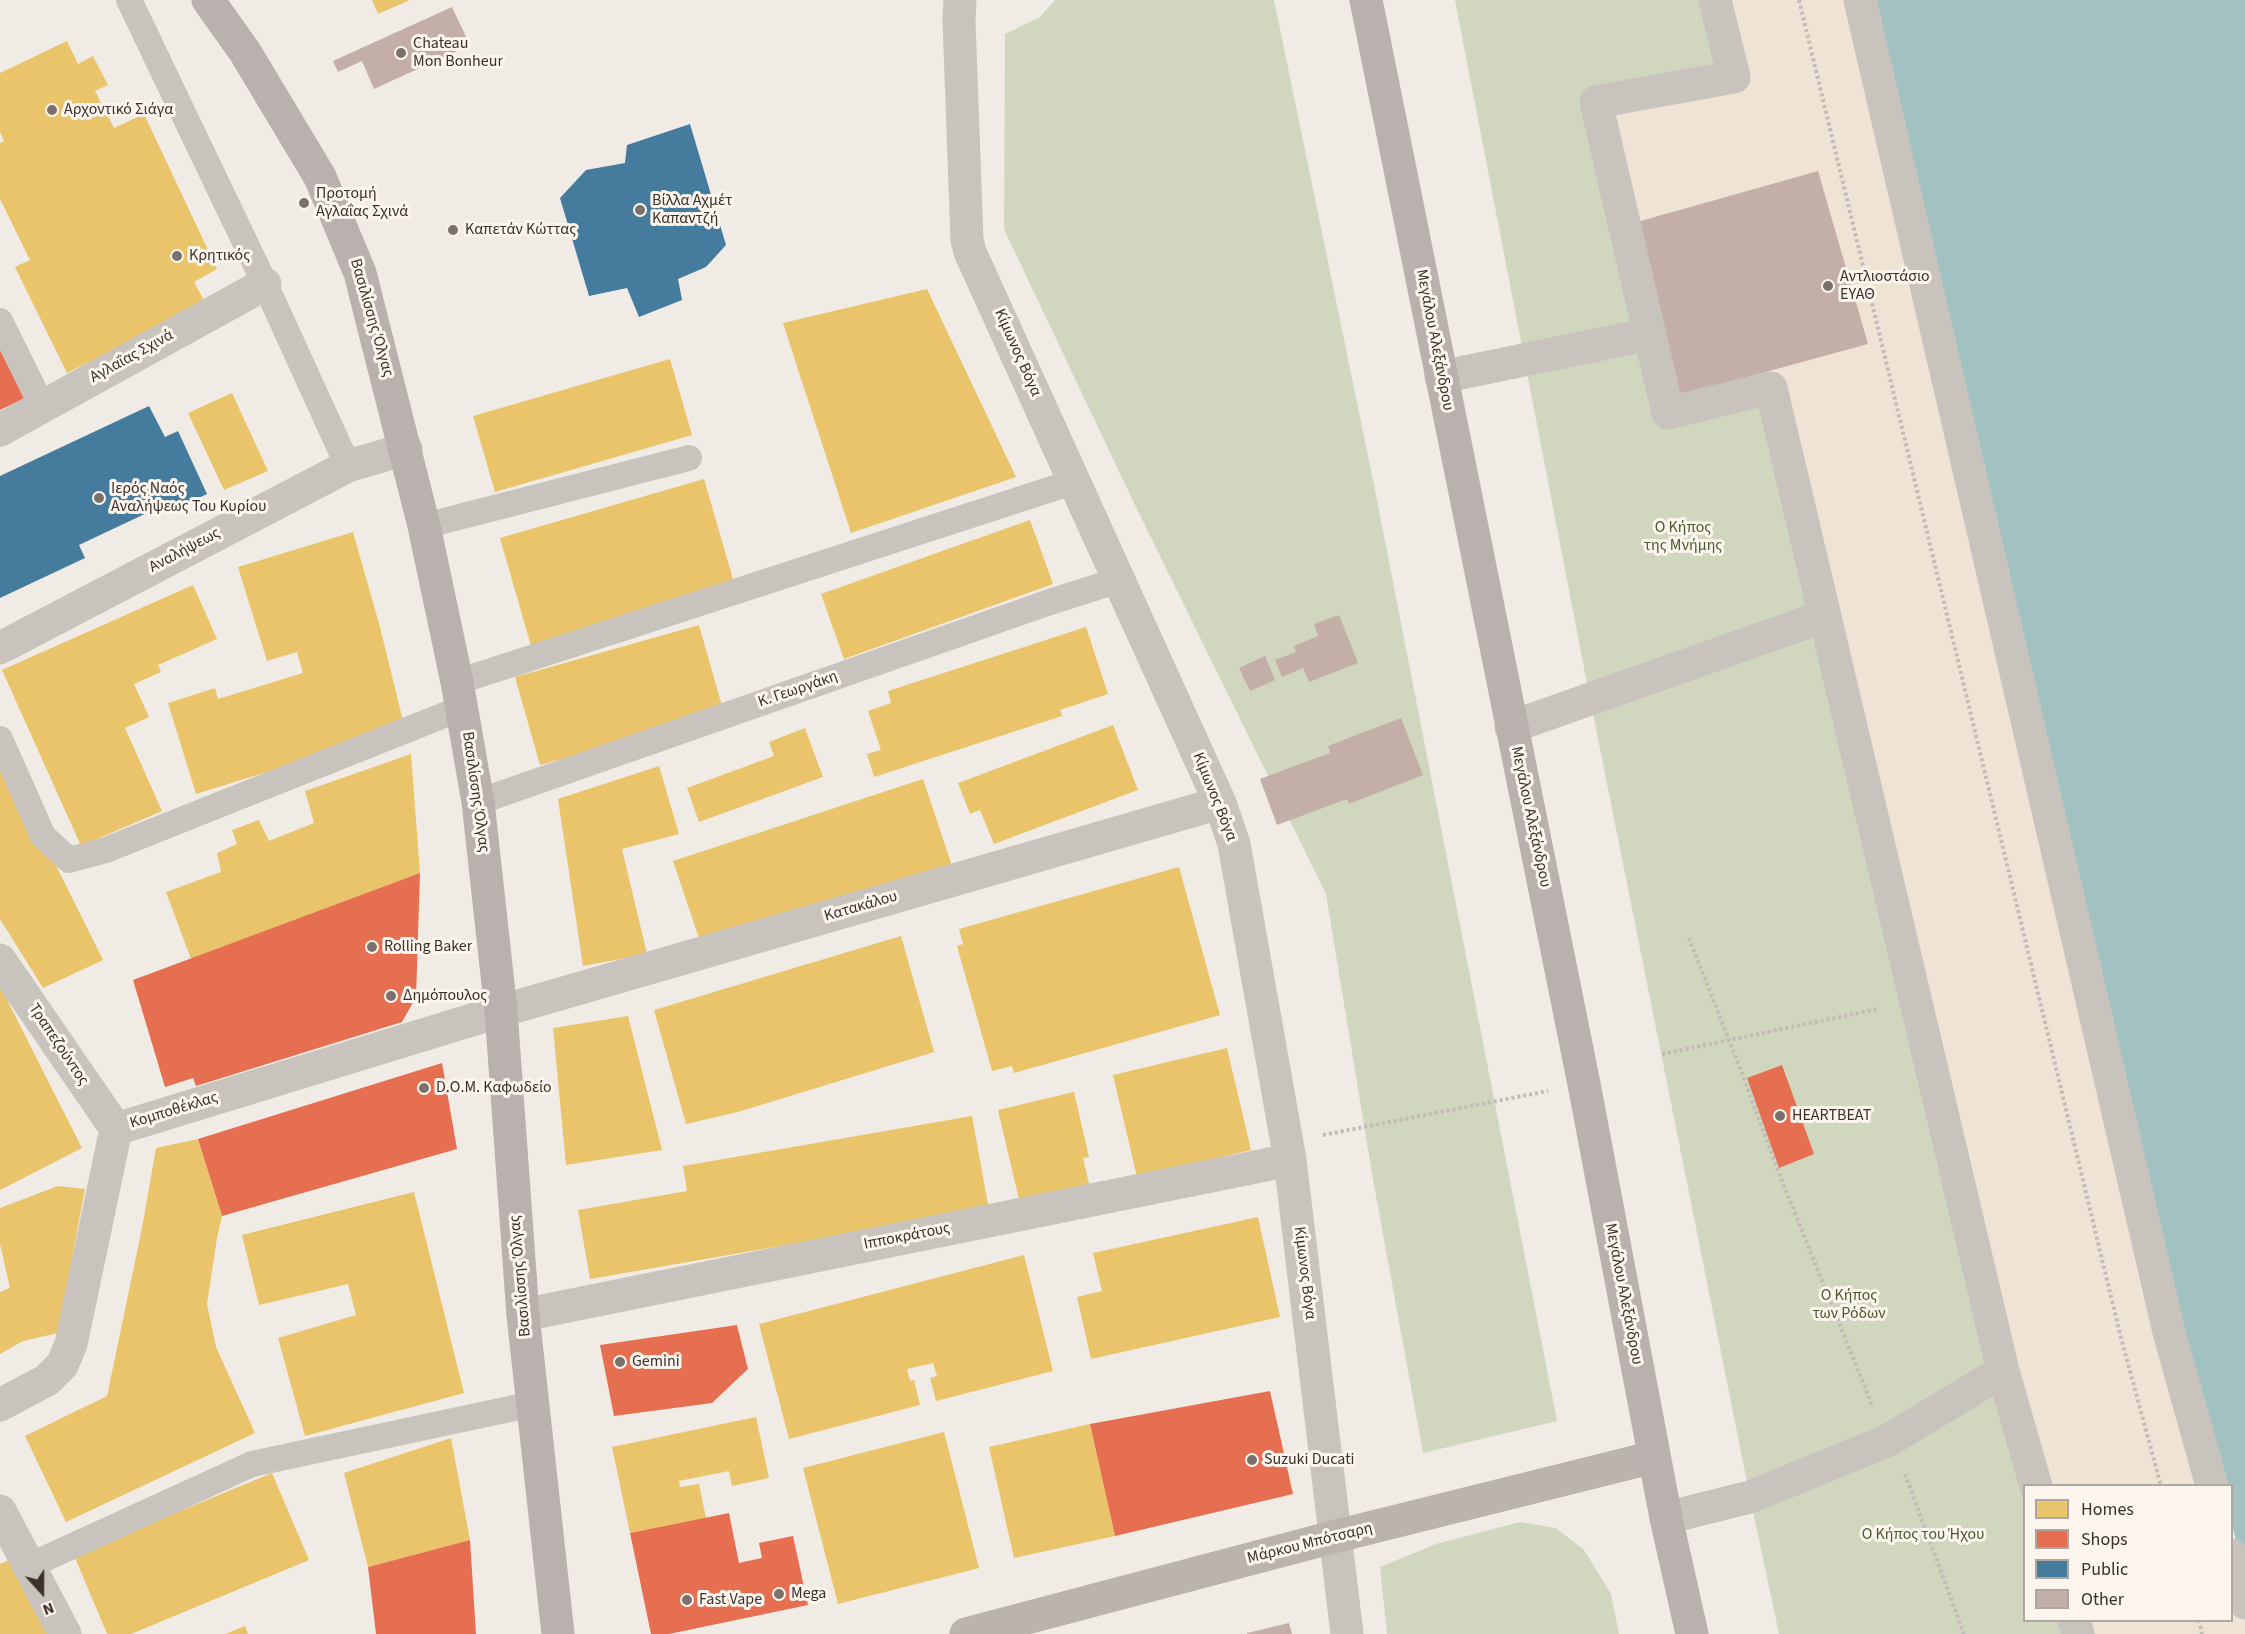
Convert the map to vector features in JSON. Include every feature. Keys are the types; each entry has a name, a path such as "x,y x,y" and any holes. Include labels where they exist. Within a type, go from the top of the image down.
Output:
{"main road":[{"name":"Βασιλίσσης Όλγας","path":"208,0 245,52 320,177 360,273 424,526 460,695 478,802 501,1011 523,1315 558,1634"},
{"name":"Μεγάλου Αλεξάνδρου","path":"1366,0 1584,1084 1666,1518 1692,1634"},
{"name":"Μάρκου Μπότσαρη","path":"966,1634 1337,1536 1654,1457"}],"street":[{"name":"Κίμωνος Βόγα","path":"960,0 968,246 1220,803 1234,844 1289,1151 1347,1634"},
{"path":"1715,0 1734,77 1596,102 1668,413 1771,388 2003,1371 2036,1484"},
{"path":"1860,0 2169,1332 2212,1484"},
{"name":"Αγλαΐας Σχινά","path":"0,430 265,284"},
{"path":"1442,377 1650,334"},
{"name":"Αναλήψεως","path":"0,648 348,466 406,449"},
{"path":"1511,726 1825,616"},
{"name":"Κατακάλου","path":"501,1011 1220,803"},
{"name":"Τραπεζούντος","path":"0,960 116,1129"},
{"name":"Κομποθέκλας","path":"0,1405 47,1380 62,1365 71,1344 116,1129 501,1011"},
{"name":"Ιπποκράτους","path":"523,1315 1289,1151"},
{"path":"1666,1518 1750,1497 1890,1440 2003,1371"},
{"path":"0,1511 31,1565 65,1634"},
{"path":"2233,1559 2245,1603"}],"lane":[{"path":"129,0 265,284 348,466"},
{"path":"0,321 42,406"},
{"path":"424,526 689,458"},
{"path":"0,739 43,836 69,860 106,850 460,695 1073,482"},
{"name":"Κ. Γεωργάκη","path":"478,802 1119,580"},
{"path":"31,1565 252,1464 533,1404"}],"path":[{"path":"1799,0 2117,1323 2161,1484"},
{"path":"1689,938 1780,1176 1890,1440 1964,1634"},
{"path":"1662,1054 1915,1002"},
{"path":"1289,1151 1584,1084"}],"green space":[{"path":"1055,0 1274,0 1374,485 1557,1421 1423,1453 1372,1174 1326,894 1134,503 1004,229 1005,34 1040,17"},
{"path":"1455,0 1715,0 1734,77 1643,303 1775,388 2024,1484 2023,1622 2074,1622 2078,1634 1779,1634 1590,699"},
{"path":"1520,1522 1556,1528 1584,1550 1611,1594 1619,1634 1387,1634 1380,1567 1436,1544"}],"shaded area":[{"path":"1715,0 1860,0 2212,1484 2036,1484 1771,388 1668,413 1596,102 1733,77","holes":["1818,171 1868,344 1678,396 1630,224"]},
{"path":"2233,1559 2245,1603 2245,1634 2078,1634 2074,1622 2233,1622"}],"water":[{"path":"1866,0 2245,0 2245,1574 2233,1529 2233,1484 2221,1484"}],"building: Homes":[{"path":"372,0 410,0 378,14"},
{"path":"67,41 78,64 93,56 108,85 95,91 114,128 144,114 217,269 194,282 206,304 67,373 15,267 30,260 0,199 0,143 4,141 0,132 0,73"},
{"path":"927,289 1016,477 851,533 783,323"},
{"path":"670,359 692,435 495,492 473,416"},
{"path":"232,393 268,471 224,490 188,413"},
{"path":"704,479 735,586 531,646 500,538"},
{"path":"1030,520 1053,584 844,659 821,594"},
{"path":"353,532 380,627 405,729 196,794 168,703 215,688 218,699 303,673 297,652 267,661 238,567"},
{"path":"193,585 217,639 158,665 161,672 134,684 149,717 125,728 162,811 81,846 2,670"},
{"path":"699,625 724,713 540,765 515,677"},
{"path":"1086,627 1108,694 1060,710 1062,716 874,777 867,754 881,750 868,711 891,703 888,691"},
{"path":"1113,725 1138,790 994,844 980,810 970,814 958,783"},
{"path":"805,728 823,777 699,822 687,788 774,756 769,742"},
{"path":"0,753 103,960 43,988 0,919"},
{"path":"411,754 420,873 191,959 166,892 221,872 217,853 237,844 232,830 259,820 269,841 314,823 305,791"},
{"path":"659,766 679,834 622,849 647,954 583,966 558,799"},
{"path":"923,779 952,866 702,947 673,861"},
{"path":"1179,867 1220,1015 1014,1073 1012,1066 992,1071 957,946 963,944 959,929"},
{"path":"901,936 934,1052 738,1112 686,1124 654,1010"},
{"path":"0,986 82,1148 0,1190"},
{"path":"628,1016 662,1150 566,1165 553,1028"},
{"path":"1227,1048 1251,1150 1137,1177 1113,1075"},
{"path":"1074,1092 1089,1157 1083,1158 1090,1188 1020,1204 998,1110"},
{"path":"972,1116 989,1210 590,1279 578,1210 687,1191 683,1166"},
{"path":"198,1139 222,1216 207,1304 216,1347 255,1433 66,1522 25,1436 107,1396 156,1148"},
{"path":"58,1186 85,1189 58,1333 23,1341 0,1354 0,1292 10,1288 0,1244 0,1208"},
{"path":"414,1192 464,1393 305,1436 278,1338 356,1315 348,1284 259,1305 242,1235"},
{"path":"1258,1217 1280,1317 1091,1359 1077,1297 1102,1291 1093,1253"},
{"path":"1024,1255 1053,1371 936,1401 930,1378 937,1376 933,1363 907,1369 910,1381 914,1380 920,1405 789,1439 759,1324"},
{"path":"756,1417 769,1478 732,1486 729,1471 679,1481 680,1487 699,1484 706,1518 630,1533 612,1447"},
{"path":"1090,1424 1115,1536 1014,1558 989,1447"},
{"path":"944,1432 979,1568 838,1604 803,1468"},
{"path":"451,1438 470,1540 368,1567 344,1473"},
{"path":"272,1473 309,1560 131,1634 107,1634 74,1555"},
{"path":"21,1555 56,1634 0,1634 0,1564"},
{"path":"245,1626 248,1634 225,1634"}],"building: Shops":[{"path":"0,331 31,395 0,410"},
{"path":"420,873 416,997 402,1022 196,1086 193,1078 165,1087 133,980"},
{"path":"442,1063 457,1149 222,1216 198,1139"},
{"name":"HEARTBEAT","path":"1782,1065 1814,1154 1779,1168 1747,1078"},
{"path":"737,1325 748,1369 712,1403 614,1416 600,1345"},
{"path":"1270,1391 1293,1494 1115,1536 1090,1424"},
{"path":"729,1513 739,1563 762,1558 759,1543 793,1536 808,1605 669,1634 651,1634 630,1533"},
{"path":"470,1540 476,1634 376,1634 368,1567"}],"building: Public":[{"name":"Βίλλα Αχμέτ Καπαντζή","path":"690,124 726,245 706,267 678,279 682,300 639,317 627,288 589,296 560,198 586,170 625,163 627,145"},
{"name":"Ιερός Ναός Αναλήψεως Του Κυρίου","path":"149,406 165,437 178,431 207,494 171,511 168,503 79,545 85,558 0,598 0,476"}],"building: Other":[{"name":"Chateau Mon Bonheur","path":"452,7 470,45 374,89 362,61 338,72 333,61"},
{"name":"Αντλιοστάσιο ΕΥΑΘ","path":"1818,171 1868,344 1678,396 1630,224"},
{"path":"1339,615 1358,663 1309,682 1303,668 1282,677 1275,660 1296,652 1294,646 1318,636 1314,624"},
{"path":"1265,656 1275,680 1250,691 1239,668"},
{"path":"1401,718 1423,775 1349,804 1347,799 1277,825 1260,779 1330,753 1328,746"},
{"path":"1289,1623 1292,1634 1247,1634 1247,1633"}],"place":[{"name":"Chateau Mon Bonheur","path":"401,53"},
{"name":"Αρχοντικό Σιάγα","path":"52,110"},
{"name":"Προτομή Αγλαΐας Σχινά","path":"304,203"},
{"name":"Βίλλα Αχμέτ Καπαντζή","path":"640,210"},
{"name":"Καπετάν Κώττας","path":"453,230"},
{"name":"Κρητικός","path":"177,256"},
{"name":"Αντλιοστάσιο ΕΥΑΘ","path":"1828,286"},
{"name":"Ιερός Ναός Αναλήψεως Του Κυρίου","path":"99,498"},
{"name":"Rolling Baker","path":"372,947"},
{"name":"Δημόπουλος","path":"391,996"},
{"name":"D.O.M. Καφωδείο","path":"424,1088"},
{"name":"HEARTBEAT","path":"1780,1116"},
{"name":"Gemini","path":"620,1362"},
{"name":"Suzuki Ducati","path":"1252,1460"},
{"name":"Mega","path":"779,1594"},
{"name":"Fast Vape","path":"687,1600"}],"park label":[{"name":"Ο Κήπος της Μνήμης","path":"1683,537"},
{"name":"Ο Κήπος των Ρόδων","path":"1849,1305"},
{"name":"Ο Κήπος του Ήχου","path":"1923,1535"}]}
